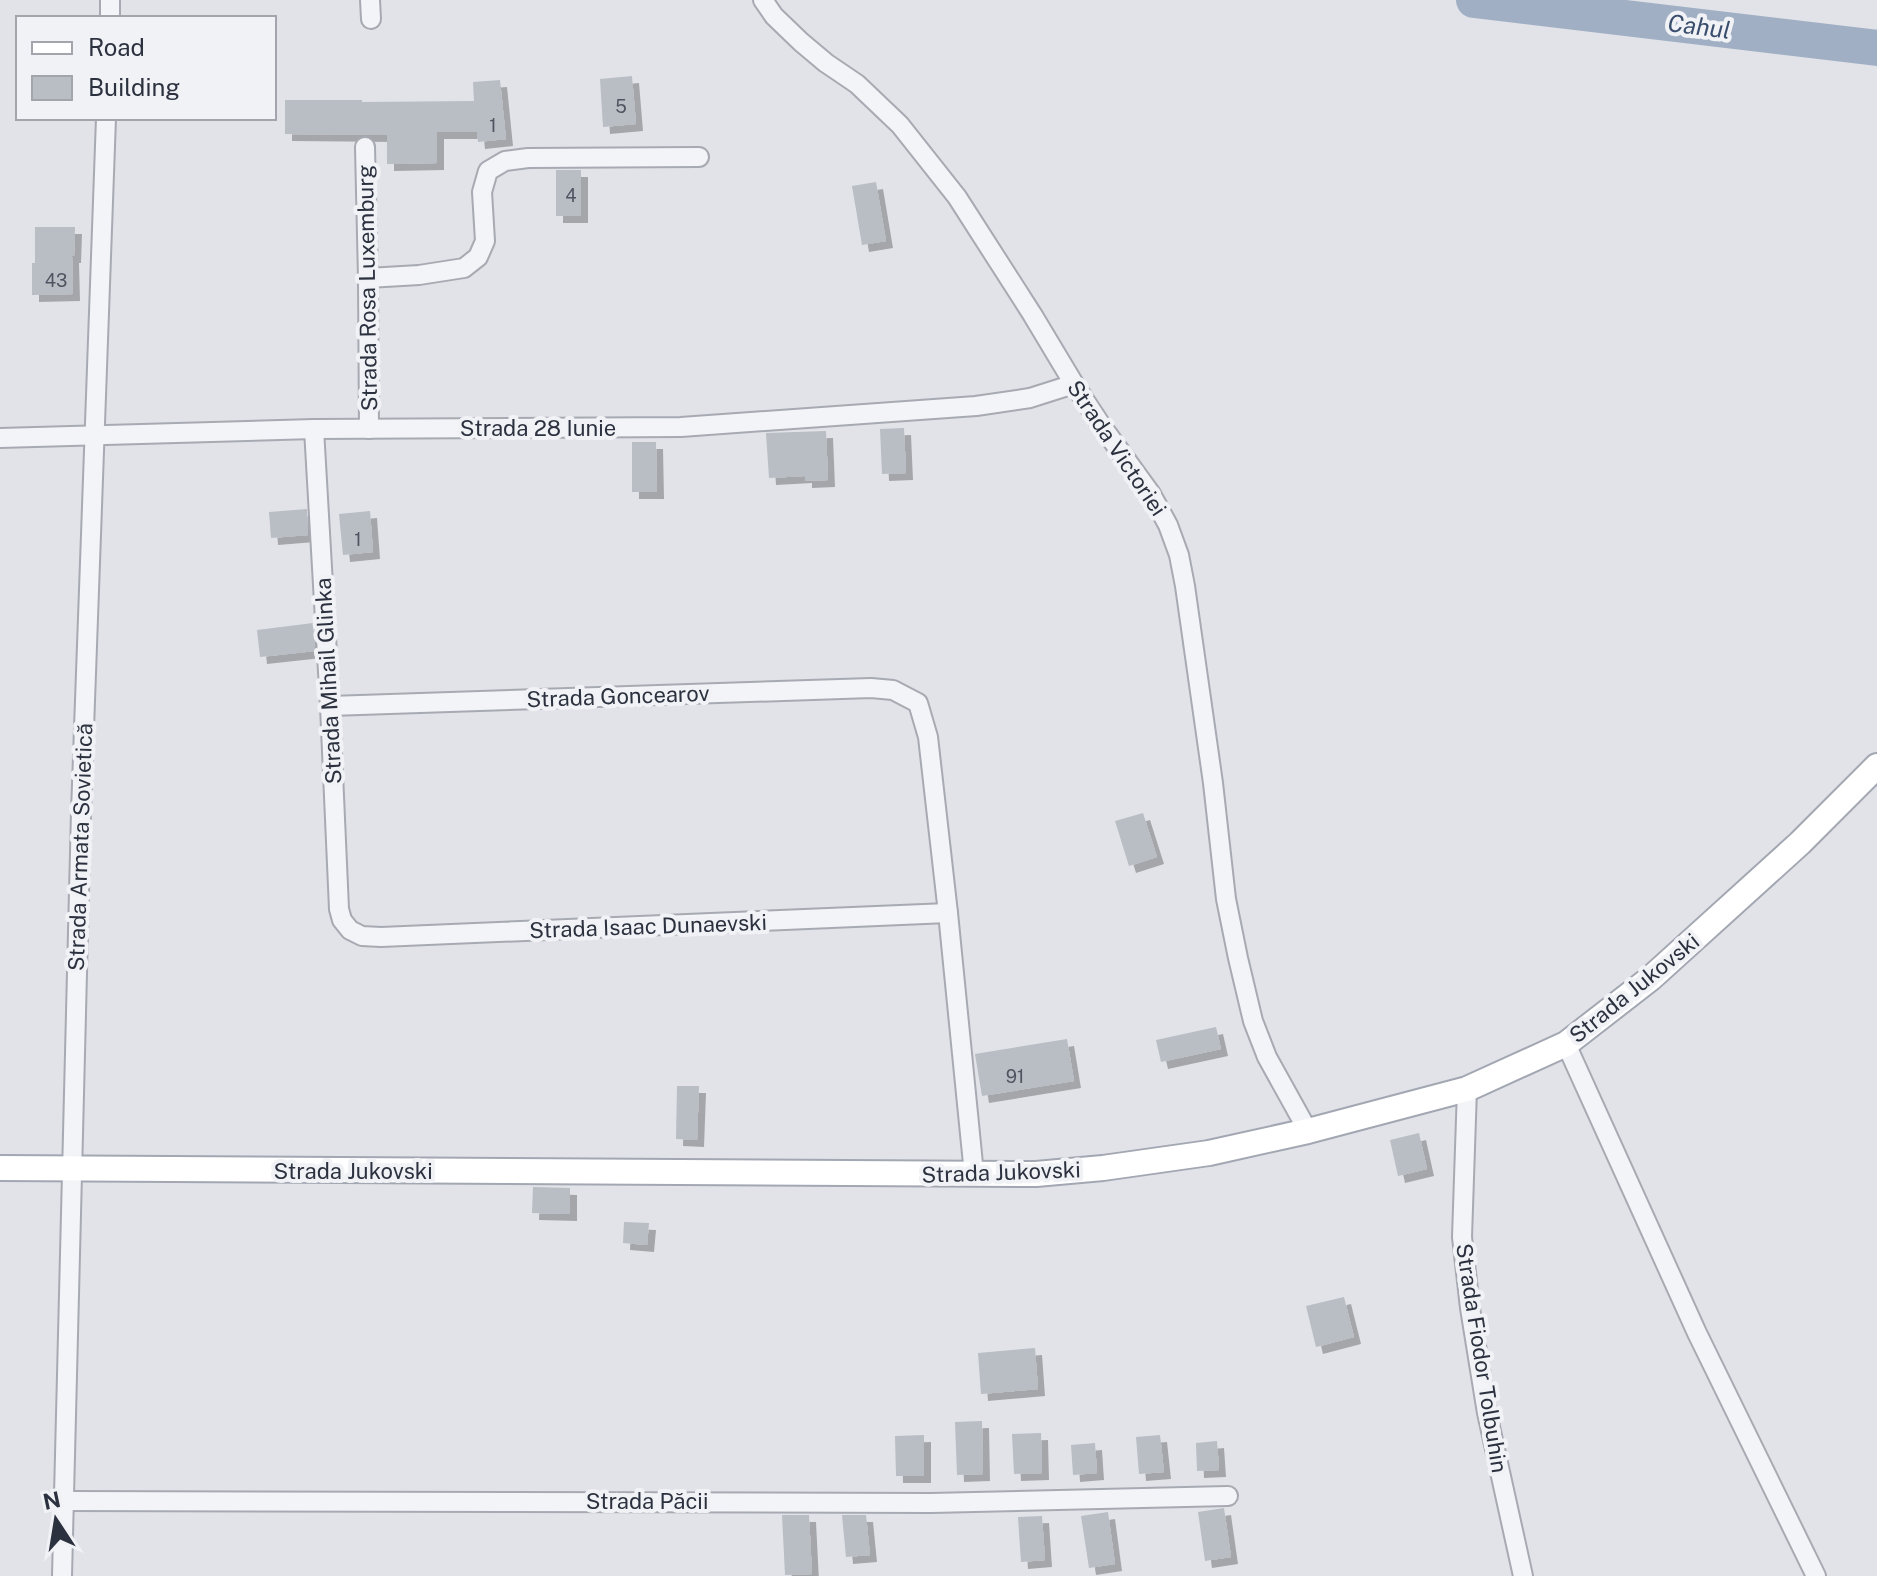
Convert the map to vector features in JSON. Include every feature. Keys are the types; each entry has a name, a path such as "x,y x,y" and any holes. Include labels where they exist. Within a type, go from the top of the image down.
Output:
{"main road":[{"name":"Strada Jukovski","path":"0,1168 1036,1174 1209,1153 1308,1131 1467,1089 1566,1044 1651,978 1800,843 1877,766"}],"street":[{"path":"370,0 371,19"},
{"name":"Strada Victoriei","path":"763,0 774,16 801,42 857,84 900,125 957,197 1074,384 1151,494 1168,525 1179,555 1185,586 1226,899 1238,958 1253,1021 1267,1057 1308,1131"},
{"name":"Strada Armata Sovietică","path":"62,1576 81,812 106,120"},
{"name":"Strada Rosa Luxemburg","path":"365,147 369,429"},
{"path":"368,278 464,268 478,257 485,241 482,192 488,171 505,161 528,158 699,157"},
{"name":"Strada 28 Iunie","path":"0,438 314,429 681,427 976,406 1030,398 1074,384"},
{"name":"Strada Mihail Glinka","path":"314,429 339,909 342,920 350,930"},
{"name":"Strada Goncearov","path":"330,706 871,688 893,690 918,703 928,737 948,913"},
{"path":"948,913 974,1174"},
{"name":"Strada Isaac Dunaevski","path":"350,930 362,936 381,937 948,913"},
{"path":"1566,1044 1697,1333 1816,1576"},
{"name":"Strada Fiodor Tolbuhin","path":"1467,1089 1462,1237 1470,1308 1487,1413 1523,1576"},
{"name":"Strada Păcii","path":"65,1501 931,1503 1228,1496"}],"building":[{"path":"632,76 636,124 603,127 600,79"},
{"path":"500,80 506,139 478,142 477,132 437,132 437,163 387,164 387,135 285,134 285,100 474,101 473,82"},
{"path":"556,170 581,170 581,216 556,216"},
{"path":"876,182 886,241 862,245 852,186"},
{"path":"35,227 75,227 73,294 32,295"},
{"path":"904,428 906,473 882,474 880,429"},
{"path":"826,431 828,480 805,481 805,476 769,478 766,433"},
{"path":"632,442 656,442 657,492 632,492"},
{"path":"307,509 308,535 271,538 269,512"},
{"path":"370,511 373,552 343,555 339,514"},
{"path":"313,623 315,651 260,657 257,630"},
{"path":"1143,813 1157,857 1129,866 1115,821"},
{"path":"1216,1027 1221,1049 1161,1062 1156,1040"},
{"path":"1067,1039 1074,1081 982,1096 975,1054"},
{"path":"677,1086 699,1086 697,1140 676,1139"},
{"path":"1419,1133 1427,1169 1398,1176 1390,1140"},
{"path":"533,1187 570,1188 570,1214 532,1213"},
{"path":"624,1222 649,1223 647,1245 623,1243"},
{"path":"1344,1297 1354,1337 1316,1347 1306,1306"},
{"path":"1035,1348 1038,1389 981,1394 978,1353"},
{"path":"982,1421 983,1474 957,1475 955,1422"},
{"path":"1041,1433 1042,1473 1014,1474 1012,1434"},
{"path":"924,1435 924,1476 896,1476 895,1436"},
{"path":"1160,1435 1164,1472 1139,1474 1136,1437"},
{"path":"1217,1441 1219,1470 1197,1471 1196,1443"},
{"path":"1095,1443 1097,1473 1073,1475 1071,1445"},
{"path":"1224,1508 1231,1557 1205,1561 1198,1512"},
{"path":"1108,1512 1115,1564 1089,1568 1081,1516"},
{"path":"782,1515 809,1515 812,1574 785,1575"},
{"path":"842,1515 866,1515 870,1555 846,1557"},
{"path":"1042,1516 1045,1560 1021,1562 1018,1517"}],"waterway":[{"name":"Cahul","path":"1474,0 1877,48"}]}
